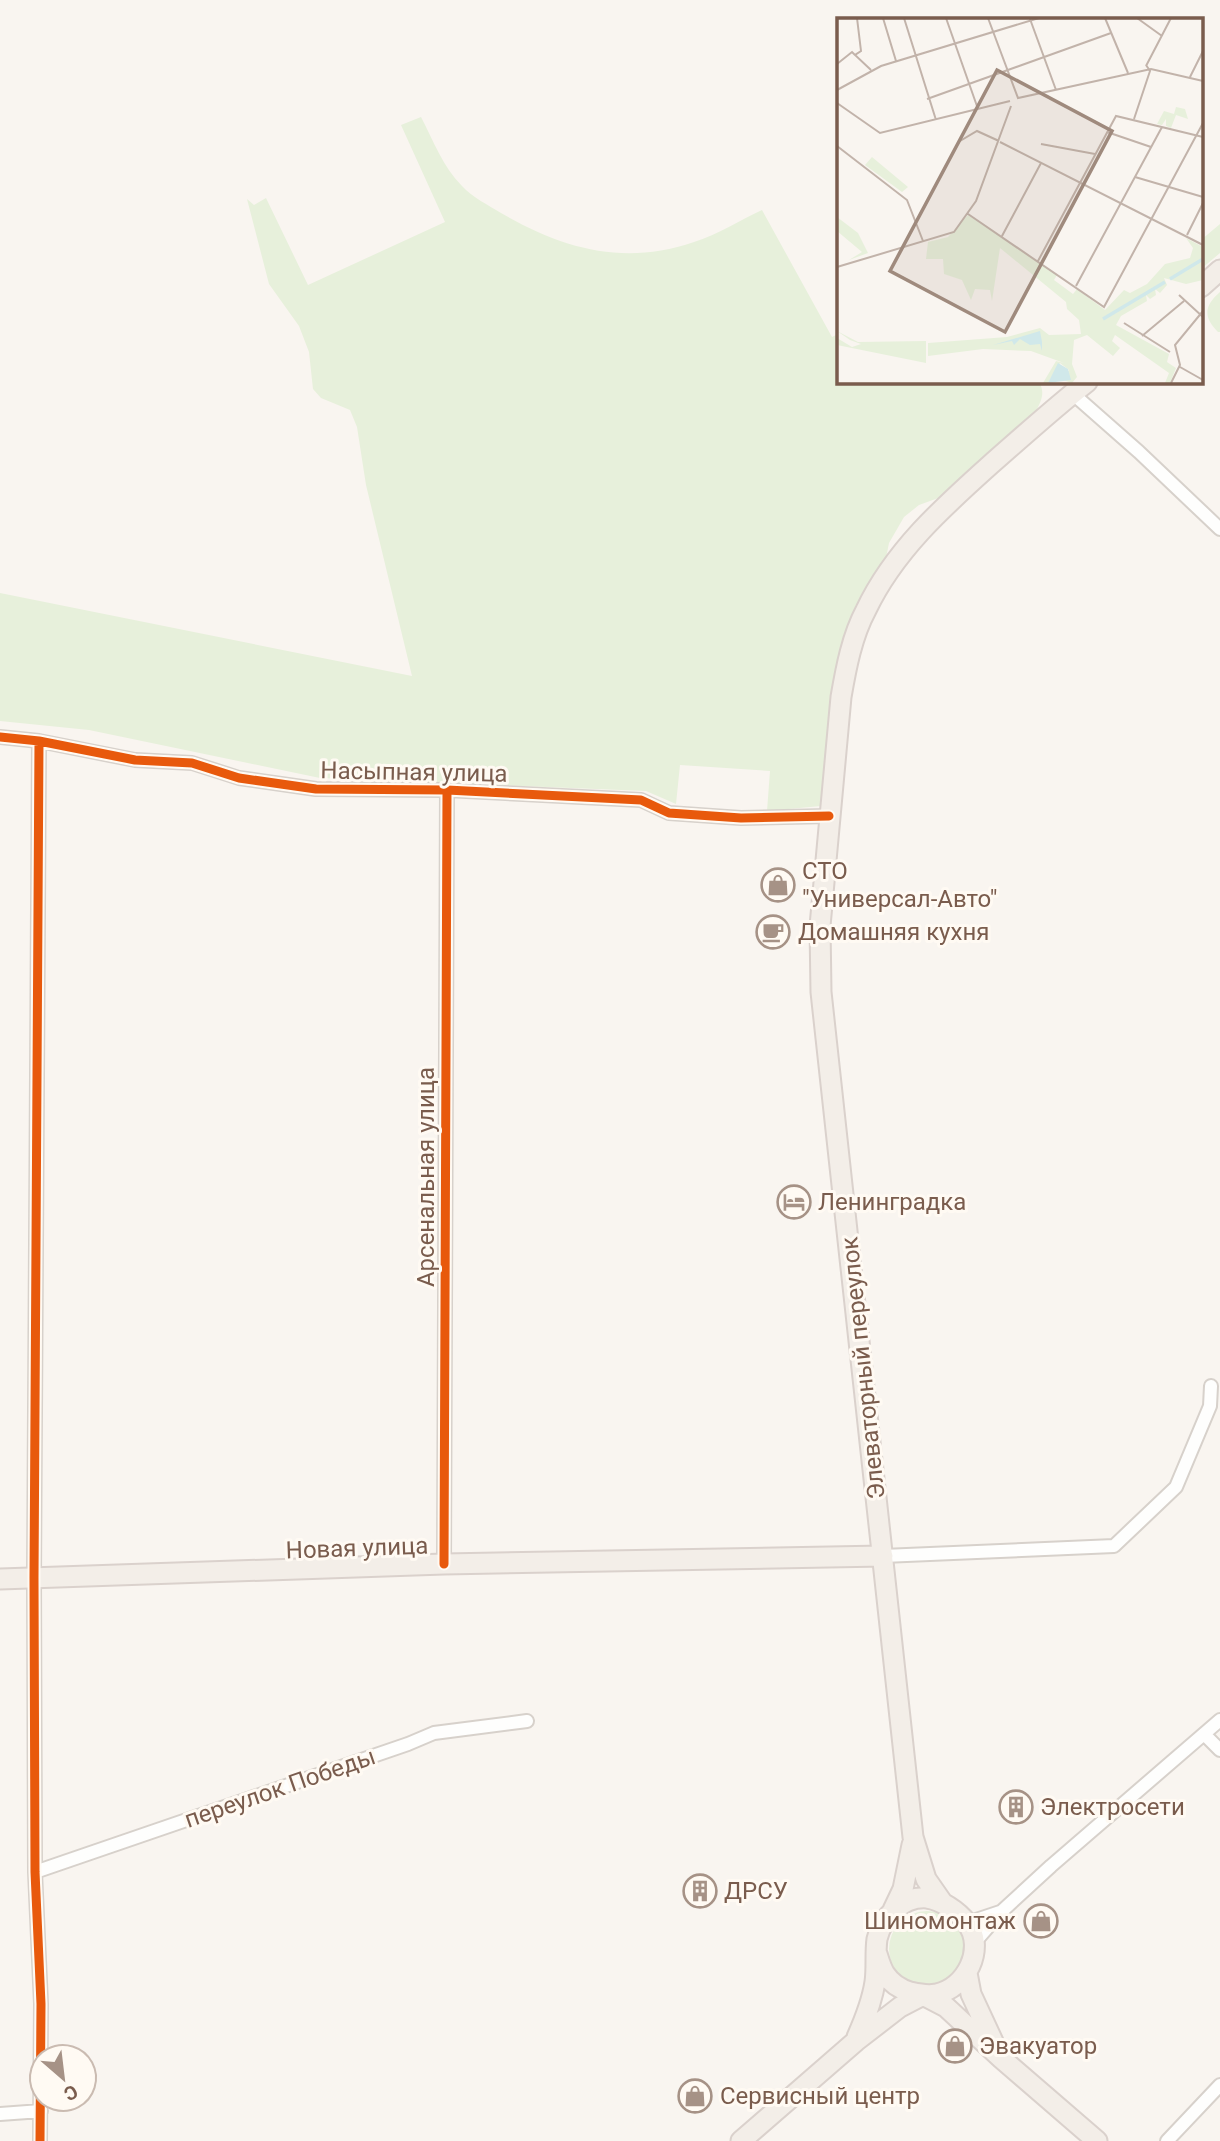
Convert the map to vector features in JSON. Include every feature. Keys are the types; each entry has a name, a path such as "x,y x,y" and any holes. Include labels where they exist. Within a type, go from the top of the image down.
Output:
{"main road":[{"path":"1202,286 1220,270"},
{"name":"Элеваторный переулок","path":"942,1902 926,1879 913,1837 821,992 820,926 830,816 846,668 864,612 885,574 912,539 942,508 1080,387"},
{"name":"Новая улица","path":"0,1579 444,1564 883,1556"},
{"name":"Элеваторный переулок","path":"893,1910 903,1889 913,1837"},
{"path":"741,2141 856,2040 900,2007 923,1995 939,1994 954,1986 967,1973 974,1943 967,1923 942,1902 924,1898 907,1902 893,1910 885,1920 877,1939 875,1980 869,2009 856,2040"},
{"path":"877,1954 883,1972 890,1981 902,1990 923,1995 946,2007 1097,2141"},
{"path":"967,1973 971,1994 1001,2058"}],"street":[{"path":"1080,387 1139,452 1220,529"},
{"name":"Насыпная улица","path":"0,737 39,741 135,760 192,763 239,778 316,789 447,790 641,800 669,813 741,818 830,816"},
{"path":"39,741 34,1578 35,1872 41,2043"},
{"name":"Арсенальная улица","path":"444,1564 447,790"},
{"path":"883,1556 1114,1546 1176,1487 1210,1406 1211,1386"},
{"path":"974,1943 1001,1912 1051,1866 1220,1720"},
{"name":"переулок Победы","path":"35,1872 434,1733 527,1721"},
{"path":"1205,1735 1220,1750"},
{"path":"967,1923 1001,1912"},
{"path":"1167,2141 1220,2085"},
{"path":"0,2114 28,2111"},
{"path":"40,2141 41,2113"}],"green space":[{"path":"421,117 455,179 475,197 524,226 594,250 643,253 668,249 711,235 762,210 832,337 837,334 837,383 1039,383 1042,396 1036,411 941,497 919,505 904,517 889,543 886,558 871,582 839,661 821,806 767,811 770,771 680,765 676,804 646,791 320,778 89,730 0,721 0,593 412,676 366,485 357,427 350,410 321,398 313,389 309,352 299,326 269,284 247,199 254,205 266,198 308,285 445,222 401,125"},
{"path":"1220,224 1220,253 1202,268 1202,239"},
{"path":"1220,292 1220,332 1218,332 1207,312"},
{"path":"927,1911 942,1914 954,1922 962,1934 965,1949 962,1964 954,1976 942,1984 927,1987 912,1984 900,1976 892,1964 889,1949 892,1934 900,1922 912,1914"}],"cycle path":[{"path":"0,737 39,741 135,760 192,763 239,778 316,789 447,790 641,800 669,813 741,818 829,816"},
{"path":"39,741 34,1578 35,1872 41,2004 40,2141"},
{"path":"444,1564 447,790"}],"place":[{"name":"СТО \"Универсал-Авто\"","path":"778,885"},
{"name":"Домашняя кухня","path":"773,932"},
{"name":"Ленинградка","path":"794,1202"},
{"name":"Электросети","path":"1016,1807"},
{"name":"ДРСУ","path":"700,1891"},
{"name":"Шиномонтаж","path":"1041,1921"},
{"name":"Эвакуатор","path":"955,2046"},
{"name":"Сервисный центр","path":"695,2096"}]}
